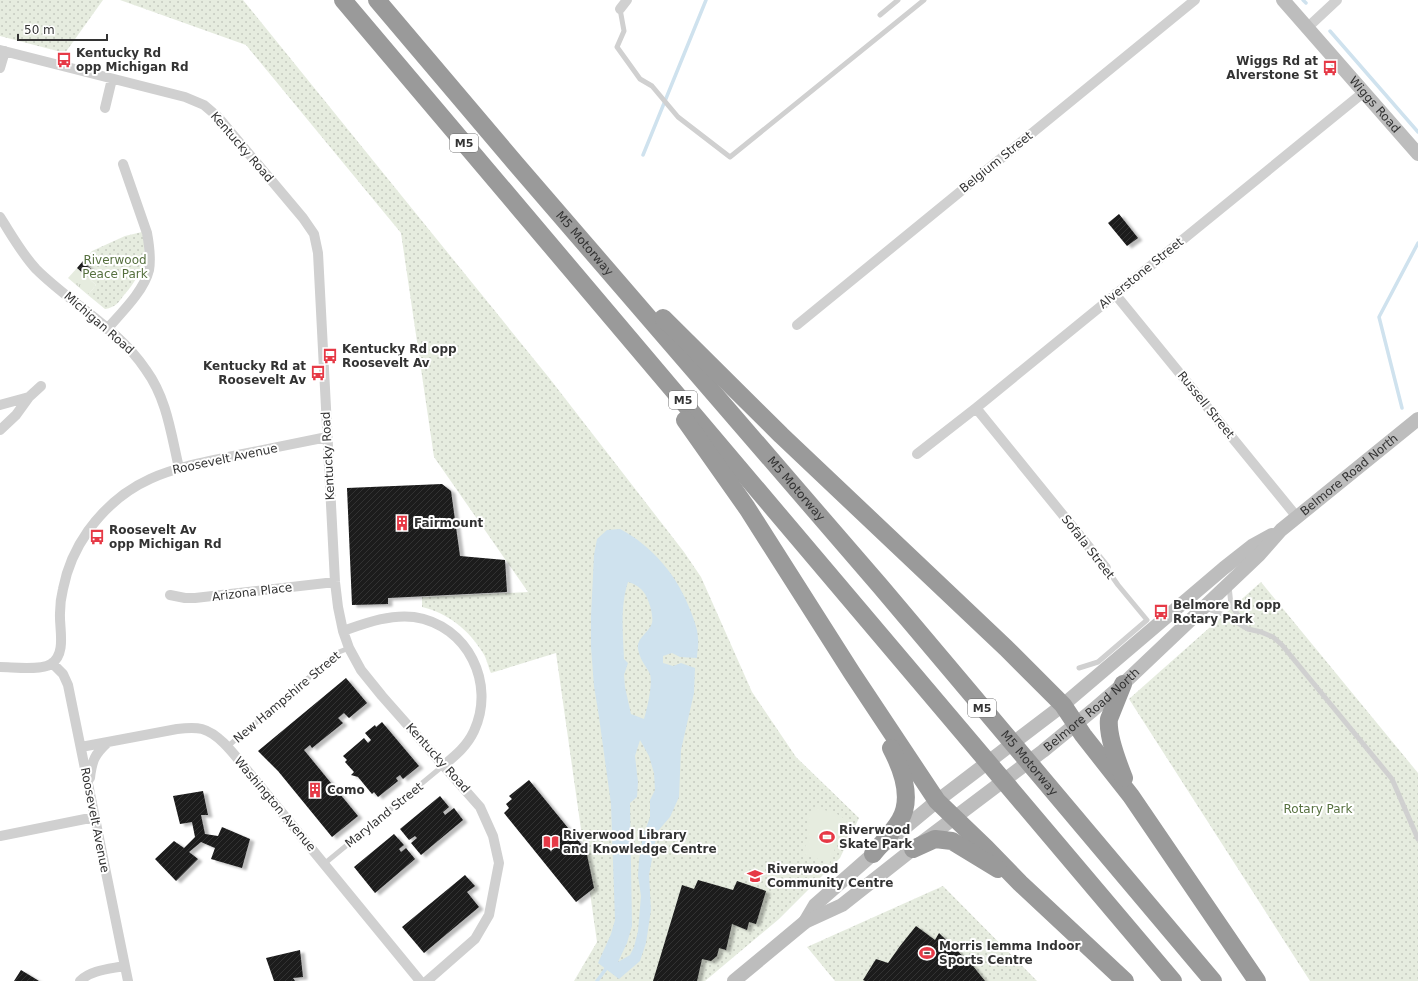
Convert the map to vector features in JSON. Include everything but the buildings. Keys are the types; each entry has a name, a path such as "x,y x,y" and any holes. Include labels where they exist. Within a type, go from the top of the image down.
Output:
{"highway":[{"name":"M5","path":"343,0 1173,981"},
{"name":"M5 Motorway","path":"377,0 881,587 1213,981"},
{"path":"562,217 757,412 1006,648 1063,705 1131,796 1257,981"},
{"path":"585,286 697,436 747,508 852,673 937,801 1020,883 1125,981"},
{"path":"852,673 895,754 902,772 906,798 901,819 873,854"},
{"path":"1123,684 1108,725 1116,757 1131,796"},
{"path":"913,849 935,839 952,841 1020,883"}],"main road":[{"name":"Wiggs Road","path":"1283,0 1418,154"},
{"name":"Belmore Road North","path":"734,981 805,922 842,905 1076,724 1123,684 1229,584 1259,555 1281,530 1418,419"},
{"name":"Belmore Road North","path":"805,922 815,905 830,891 937,801 1063,705 1224,568 1252,546 1281,530"}],"street":[{"path":"620,9 628,0"},
{"name":"Belgium Street","path":"797,325 1195,0"},
{"path":"1307,28 1337,0"},
{"path":"0,68 2,50"},
{"name":"Kentucky Road","path":"2,50 195,100 212,110 309,226 317,243 335,582 343,631 349,648 365,675 480,807 493,836 499,863 489,915 475,939 427,981"},
{"path":"105,108 112,79"},
{"name":"Alverstone Street","path":"917,454 976,408 1364,92"},
{"path":"107,329 139,290 149,269 149,244 147,233 122,164"},
{"name":"Michigan Road","path":"0,217 24,254 36,269 120,339 137,357 154,383 166,410 179,468"},
{"name":"Russell Street","path":"1115,294 1297,517"},
{"path":"0,430 16,415 29,397 41,386"},
{"path":"0,405 29,397"},
{"name":"Sofala Street","path":"976,408 1106,568"},
{"name":"Roosevelt Avenue","path":"128,981 68,685 63,674 52,663 56,660 60,650 60,613 65,579 74,555 88,531 126,492 152,477 179,468 327,437"},
{"name":"Arizona Place","path":"170,595 195,598 335,582"},
{"path":"343,631 386,618 401,616 414,617 439,624 449,631 466,649 473,659 479,674 481,685 481,708 474,731 464,748 444,765"},
{"path":"0,667 34,668 52,663"},
{"name":"Washington Avenue","path":"81,747 190,728 210,732 227,747 420,981"},
{"path":"89,785 91,765 94,758 98,751 110,741"},
{"path":"0,836 95,817"},
{"path":"80,981 98,971 124,966"}],"lane":[{"path":"880,15 898,0"},
{"path":"620,9 624,31 617,47 640,79 652,86 678,117 730,157 924,0"},
{"name":"Sofala Street","path":"1078,668 1098,662 1147,620 1106,568"},
{"path":"1229,584 1230,605 1240,618 1244,627"},
{"path":"1203,608 1222,614 1244,627 1273,637 1282,645 1392,779 1418,839"},
{"name":"New Hampshire Street","path":"227,747 339,652 349,648"},
{"name":"Maryland Street","path":"324,864 444,765"}],"green space":[{"path":"0,0 103,0 65,53 0,36"},
{"path":"120,0 243,0 550,379 684,552 701,577 752,692 796,757 859,818 840,858 779,919 705,981 574,981 597,942 556,653 491,673 483,653 464,630 441,613 422,607 422,597 528,592 434,457 401,233 246,45"},
{"name":"Riverwood Peace Park","path":"142,232 145,249 139,273 130,288 118,302 114,306 105,309 88,295 96,285 85,275 91,269 83,261 92,251 125,236"},
{"path":"77,268 96,285 88,295 68,278"},
{"name":"Rotary Park","path":"1261,582 1418,773 1418,981 1310,981 1129,699"},
{"name":"Riverwood Skate Park","path":"812,807 840,815 851,828 848,834 837,843 830,863 803,854 810,830 806,828"},
{"path":"943,886 1037,981 835,981 807,947"}],"water":[{"path":"620,529 632,536 654,554 663,564 672,575 686,599 696,625 698,641 697,658 680,657 672,653 663,656 663,663 673,666 681,663 695,668 694,693 681,750 679,797 670,817 657,832 649,875 651,910 646,943 640,961 619,979 598,963 611,934 615,920 611,804 594,686 591,647 594,555 597,539 607,530","holes":["628,582 637,586 644,592 650,605 652,615 652,623 638,645 640,656 651,678 647,709 644,719 631,714 625,687 624,675 628,663 624,659 623,620 625,591","640,740 649,756 654,773 655,790 650,800 650,817 643,836 639,860 638,876 641,896 638,931 634,947 630,955 618,962 627,943 632,926 630,803 637,797 638,782 635,756"]}],"waterway":[{"path":"643,155 706,0"},
{"path":"1303,0 1306,3"},
{"path":"1330,31 1418,132"},
{"path":"1402,408 1379,317 1418,243"},
{"path":"597,981 608,966"}],"place":[{"name":"Kentucky Rd opp Michigan Rd","path":"64,60"},
{"name":"Wiggs Rd at Alverstone St","path":"1330,68"},
{"name":"Kentucky Rd opp Roosevelt Av","path":"330,356"},
{"name":"Kentucky Rd at Roosevelt Av","path":"318,373"},
{"name":"Fairmount","path":"402,523"},
{"name":"Roosevelt Av opp Michigan Rd","path":"97,537"},
{"name":"Belmore Rd opp Rotary Park","path":"1161,612"},
{"name":"Como","path":"315,790"},
{"name":"Riverwood Skate Park","path":"827,837"},
{"name":"Riverwood Library and Knowledge Centre","path":"551,842"},
{"name":"Riverwood Community Centre","path":"755,876"},
{"name":"Morris Iemma Indoor Sports Centre","path":"927,953"}]}
